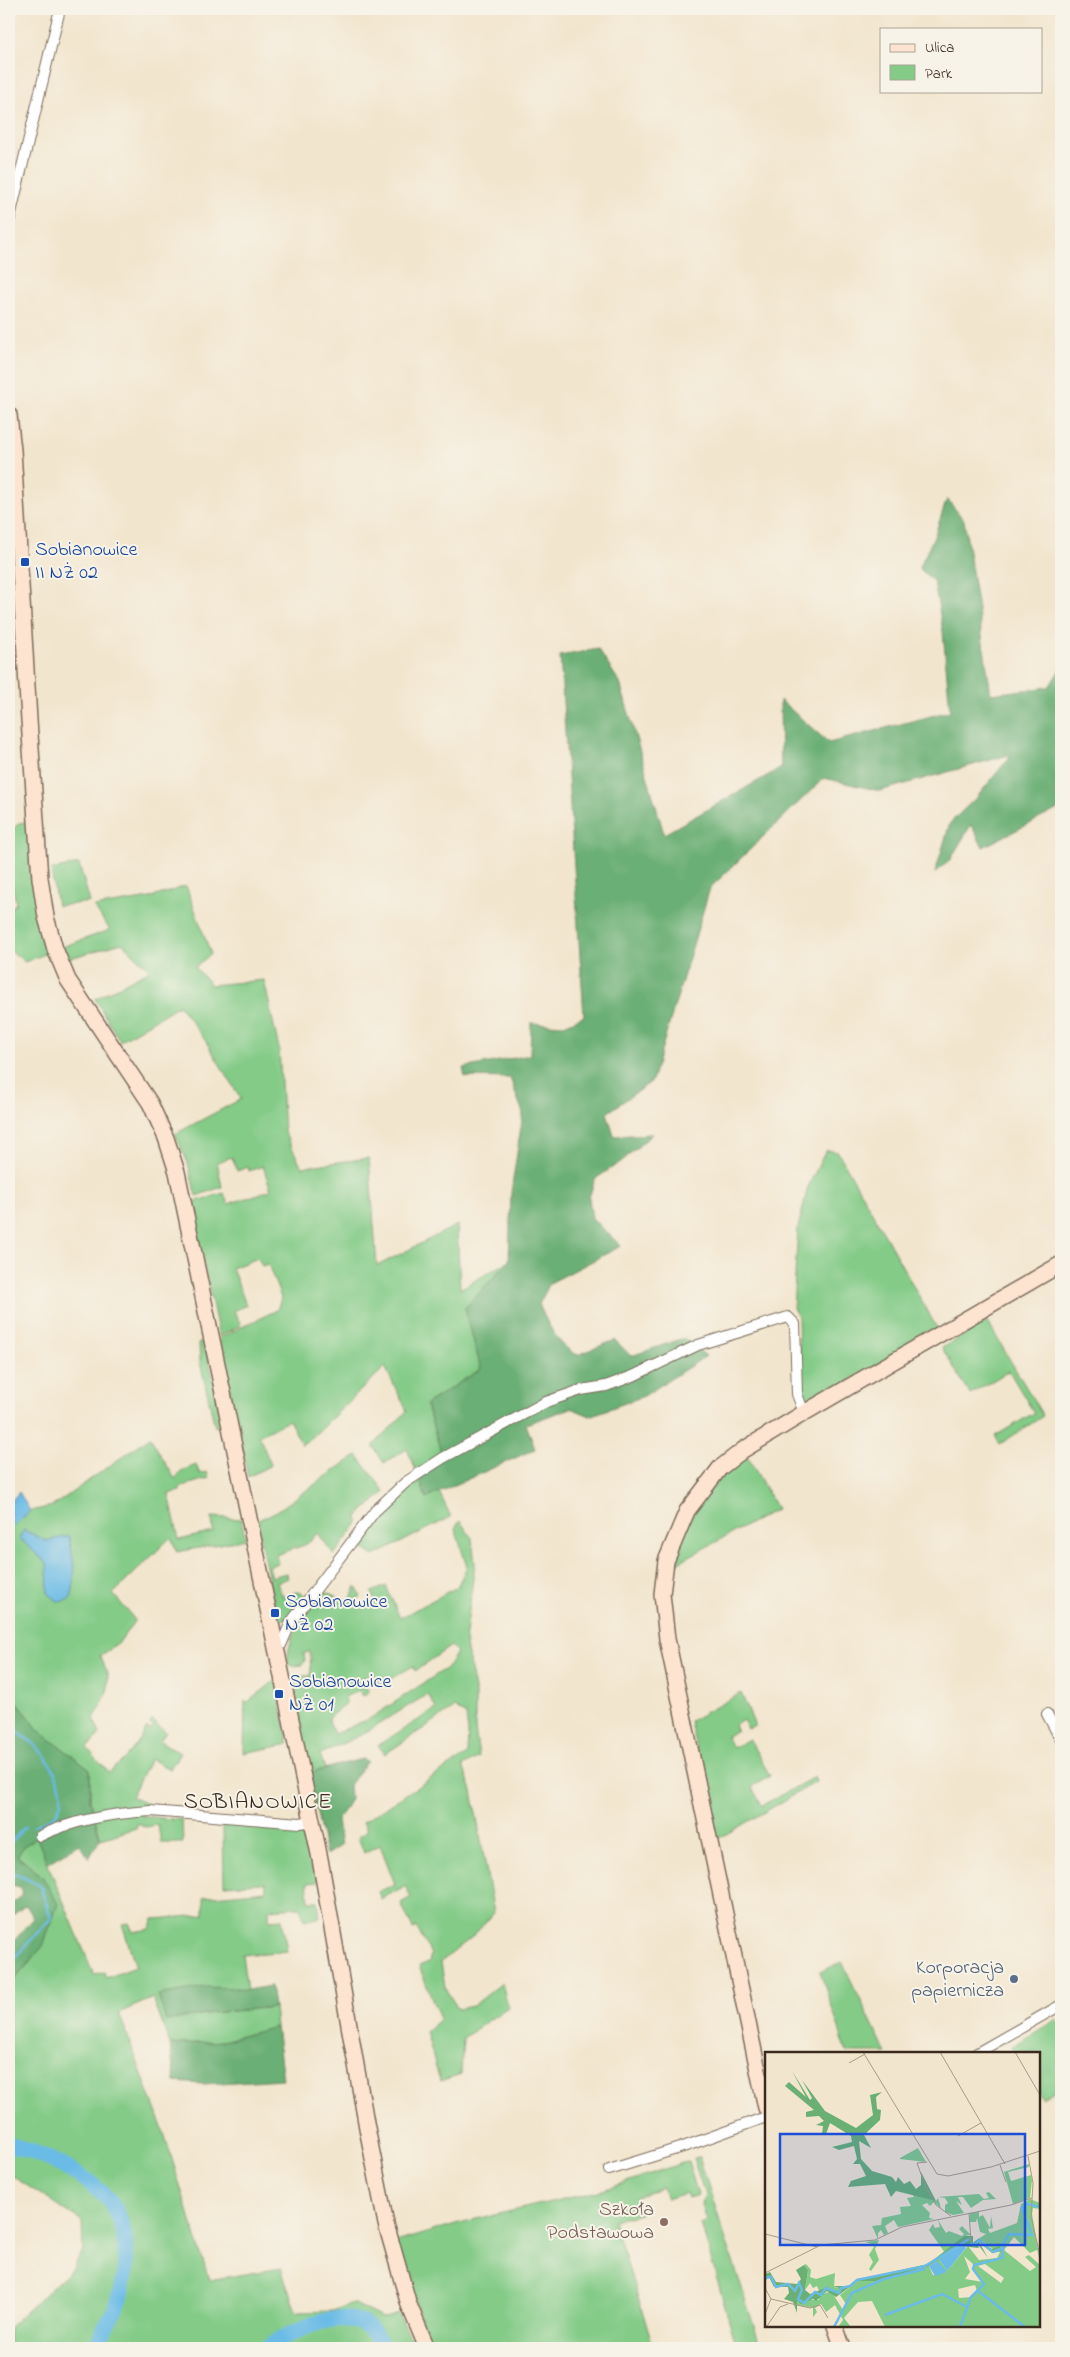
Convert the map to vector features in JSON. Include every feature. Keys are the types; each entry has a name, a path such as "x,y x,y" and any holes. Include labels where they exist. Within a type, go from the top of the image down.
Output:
{"street":[{"path":"9,221 60,9"},
{"path":"9,415 13,450 36,824 46,917 55,948 68,980 150,1103 173,1158 312,1821 386,2224 404,2291 427,2348"},
{"path":"765,2103 670,1654 662,1594 664,1570 675,1536 687,1511 707,1483 733,1457 804,1413 1061,1264"},
{"path":"276,1648 281,1645 291,1622 374,1510 406,1482 443,1458 546,1402 580,1390 606,1386 698,1345 788,1318 795,1324 796,1394 804,1413"},
{"path":"271,1621 291,1622"},
{"path":"1047,1714 1061,1740"},
{"path":"40,1836 57,1828 132,1812 159,1812 300,1823 312,1821"},
{"path":"979,2052 1061,2004"},
{"path":"609,2170 686,2146 765,2117"},
{"path":"835,2327 843,2348"}],"green space":[{"path":"947,499 964,520 991,694 1049,687 1061,668 1061,809 983,847 971,825 950,860 935,873 950,823 978,796 1012,754 880,791 824,778 710,888 652,1081 607,1113 614,1136 652,1134 622,1161 595,1179 589,1198 592,1218 621,1246 550,1283 539,1304 559,1341 571,1352 578,1355 615,1340 631,1356 684,1338 706,1356 644,1396 590,1416 571,1408 526,1424 535,1449 426,1498 420,1480 441,1452 426,1404 481,1369 465,1308 509,1261 511,1193 523,1113 510,1078 465,1077 463,1068 530,1055 531,1023 564,1025 584,1016 560,656 598,649 620,683 664,834 781,768 780,700 829,743 950,711 943,631 934,582 919,568 934,537"},
{"path":"32,821 52,951 25,962 9,949 9,911 16,903 11,880 11,831 19,823"},
{"path":"79,864 90,902 57,906 51,870"},
{"path":"186,886 211,954 195,967 211,985 264,980 279,1049 284,1132 302,1167 369,1158 377,1266 457,1225 460,1289 509,1261 465,1308 481,1369 426,1404 441,1452 426,1498 439,1492 451,1517 374,1556 356,1544 381,1510 420,1480 407,1449 384,1463 373,1446 407,1411 385,1367 306,1443 305,1441 302,1445 289,1420 259,1436 271,1465 248,1477 219,1338 277,1310 281,1298 268,1264 262,1266 258,1258 232,1268 246,1305 234,1311 241,1325 219,1336 191,1203 224,1193 228,1204 271,1190 263,1166 249,1171 248,1167 237,1171 232,1157 217,1162 222,1187 196,1196 188,1163 175,1134 241,1099 205,1040 179,1005 120,1041 95,999 150,970 122,943 67,959 62,947 110,930 94,907 150,898"},
{"path":"826,1150 838,1152 938,1330 804,1407 800,1392 798,1317 793,1308 798,1228 808,1187"},
{"path":"987,1321 1043,1416 1000,1444 995,1436 1034,1413 1009,1371 970,1394 942,1348"},
{"path":"205,1342 223,1422 215,1427 200,1362 199,1343"},
{"path":"150,1437 175,1479 182,1471 196,1465 200,1474 207,1472 209,1478 180,1487 180,1491 169,1494 179,1540 213,1532 212,1517 241,1519 246,1539 177,1552 171,1537 113,1594 135,1620 118,1644 100,1656 107,1674 108,1688 94,1719 100,1734 87,1748 109,1773 139,1742 147,1728 151,1730 153,1726 150,1724 152,1720 166,1732 160,1741 180,1753 170,1769 150,1759 131,1797 147,1804 142,1816 182,1820 183,1843 161,1843 158,1825 145,1827 138,1823 136,1828 101,1839 90,1800 90,1769 39,1731 9,1690 9,1529 30,1511 53,1506"},
{"path":"357,1455 385,1492 360,1514 359,1522 334,1555 318,1533 307,1544 276,1555 278,1563 269,1566 272,1577 286,1573 288,1578 277,1583 283,1597 296,1592 302,1593 305,1599 287,1619 280,1619 276,1614 256,1521 277,1511"},
{"path":"748,1457 777,1509 673,1565 685,1530 704,1496 723,1474"},
{"path":"460,1521 472,1538 475,1564 465,1641 475,1689 475,1729 479,1757 463,1766 472,1791 494,1913 472,1937 441,1962 445,1988 458,2009 473,2006 502,1983 508,2007 463,2038 461,2074 440,2081 426,2031 440,2019 419,1966 429,1962 431,1954 416,1927 413,1929 401,1903 411,1897 405,1886 381,1899 378,1892 395,1884 380,1845 364,1853 358,1837 367,1831 363,1822 467,1755 468,1733 466,1715 454,1708 385,1754 378,1745 436,1709 428,1694 361,1735 320,1754 325,1769 308,1773 292,1694 298,1676 311,1676 310,1652 304,1653 305,1661 302,1665 292,1666 288,1663 288,1653 299,1625 323,1591 350,1601 356,1586 361,1597 355,1600 359,1608 375,1601 372,1592 386,1586 400,1618 457,1587 467,1567 455,1528","holes":["451,1646 457,1652 448,1667 371,1718 334,1734 328,1718 347,1703 345,1697 359,1690 363,1696 369,1692 361,1679 372,1672 380,1685 413,1666 415,1671"]},
{"path":"276,1680 289,1744 244,1753 245,1701 248,1702"},
{"path":"9,1690 39,1731 90,1769 90,1800 100,1839 89,1858 80,1844 47,1863 37,1838 25,1845 17,1856 42,1876 58,1904 43,1946 9,1986 9,1947 34,1918 26,1905 9,1918 9,1906 22,1896 20,1887 9,1884"},
{"path":"741,1693 755,1726 748,1729 743,1720 735,1725 737,1730 726,1737 733,1748 749,1739 770,1776 752,1787 762,1806 814,1777 816,1782 716,1840 690,1721"},
{"path":"362,1759 367,1761 349,1785 350,1799 337,1821 341,1845 326,1855 308,1773"},
{"path":"223,1824 306,1830 318,1882 307,1883 309,1901 318,1901 320,1918 304,1920 301,1907 269,1909 269,1920 282,1919 287,1951 242,1955 247,1990 236,1988 166,2021 211,2013 274,2007 276,2027 223,2041 170,2045 153,1998 119,2013 164,2133 209,2280 281,2268 296,2312 333,2311 352,2303 382,2318 398,2313 417,2348 9,2348 9,2327 74,2267 83,2250 82,2221 9,2174 9,1987 43,1946 42,1876 17,1856 25,1845 37,1838 94,1975 104,1972 106,1978 136,1967 122,1924 129,1923 133,1932 150,1929 154,1919 204,1915 204,1897 266,1891 266,1883 224,1885"},
{"path":"842,1962 886,2052 847,2052 820,1972"},
{"path":"271,1986 274,2007 211,2013 166,2021 158,1995 205,1987 247,1990"},
{"path":"1057,2019 1061,2026 1061,2087 1042,2098 1040,2095 1040,2052 1014,2052 1011,2047"},
{"path":"276,2027 283,2079 204,2084 175,2082 170,2045 223,2041"},
{"path":"699,2157 761,2348 737,2348 701,2224 707,2221 702,2205 705,2195 693,2158"},
{"path":"688,2161 698,2195 688,2198 686,2193 667,2199 663,2187 636,2197 641,2214 613,2220 654,2348 430,2348 396,2242 459,2223 603,2190"}],"water":[{"path":"19,1492 30,1511 11,1528 9,1504"},
{"path":"24,1530 46,1541 69,1536 74,1576 70,1599 59,1602 48,1593 47,1563 19,1538"}],"waterway":[{"path":"9,1723 41,1752 53,1769 60,1788 60,1807 55,1815 34,1826"},
{"path":"9,1844 25,1827"},
{"path":"9,1871 40,1885 51,1918 9,1964"},
{"path":"9,2145 35,2153 78,2175 102,2193 117,2212 124,2233 126,2256 124,2279 117,2305 95,2348"},
{"path":"267,2348 290,2334 320,2322 335,2319 349,2319 362,2323 374,2334 384,2348"}],"place":[{"name":"Sobianowice II NŻ 02","path":"25,562"},
{"name":"Sobianowice NŻ 02","path":"275,1613"},
{"name":"Sobianowice NŻ 01","path":"279,1694"},
{"name":"Korporacja papiernicza","path":"1014,1979"},
{"name":"Szkoła Podstawowa","path":"664,2222"}],"district":[{"name":"SOBIANOWICE","path":"258,1803"}]}
